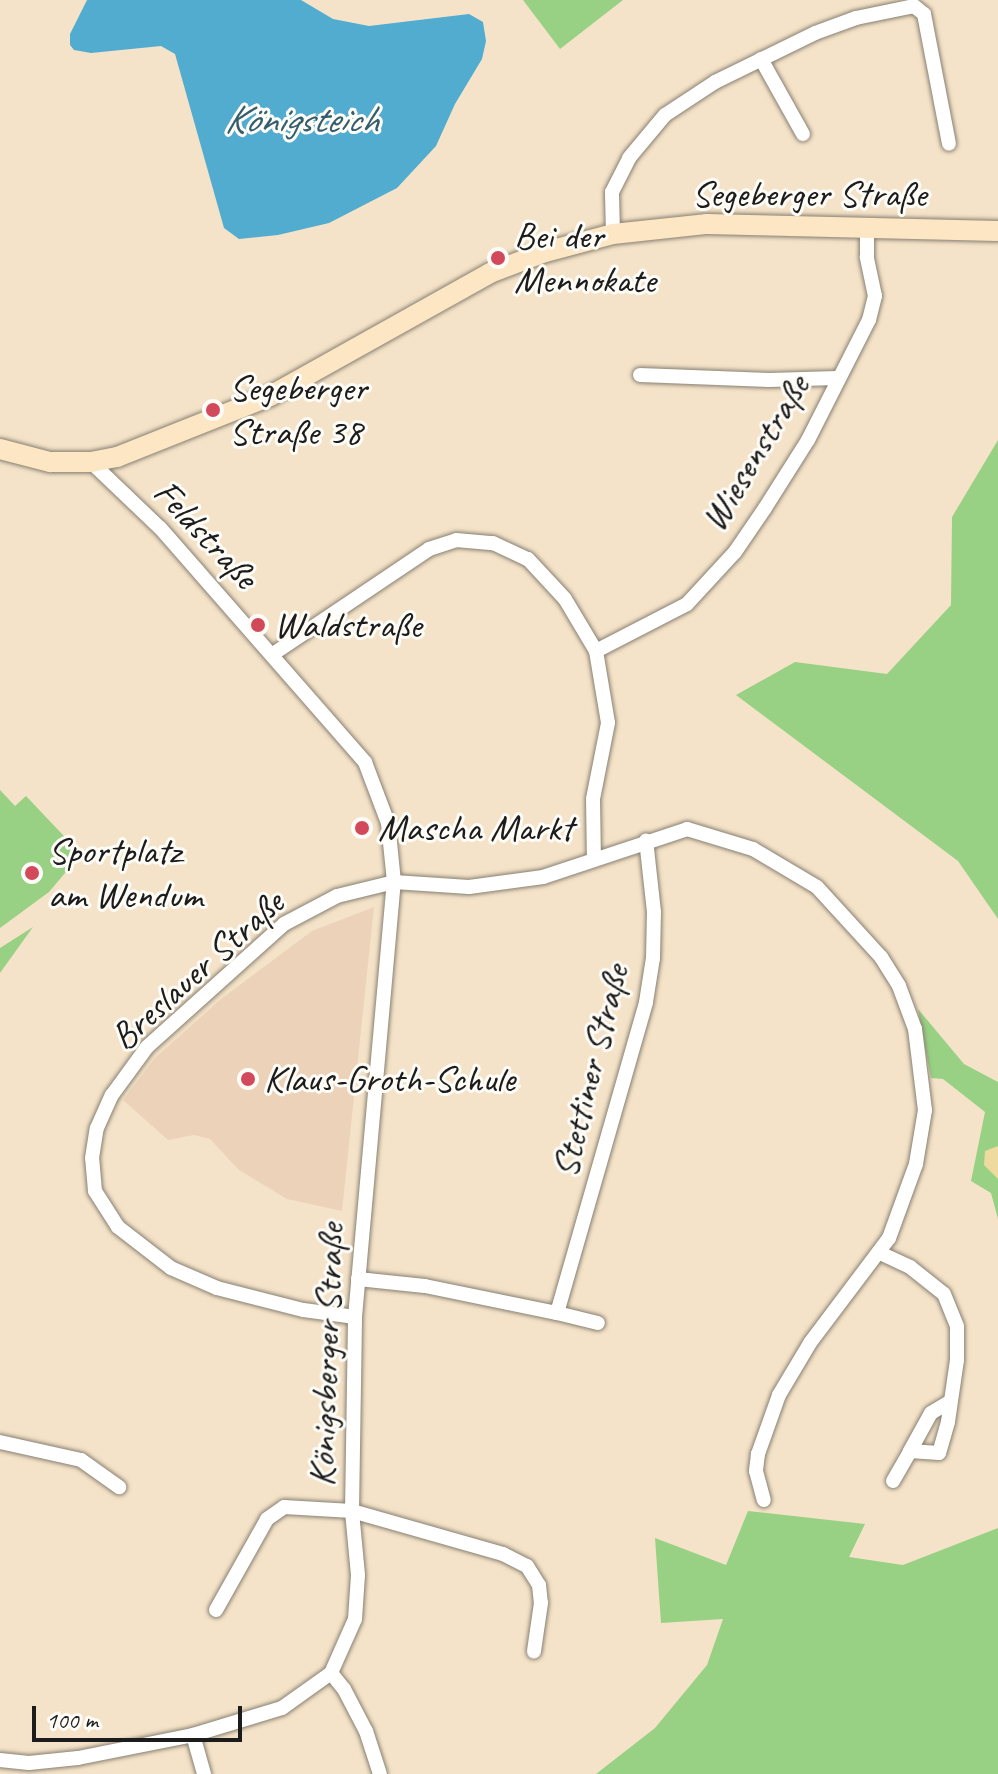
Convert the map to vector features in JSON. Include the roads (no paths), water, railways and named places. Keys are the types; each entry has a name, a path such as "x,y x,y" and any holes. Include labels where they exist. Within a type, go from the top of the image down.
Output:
{"main road":[{"name":"Segeberger Straße","path":"0,449 50,462 91,462 117,457 245,408 490,273 545,252 613,234 707,224 998,231"}],"street":[{"path":"613,234 612,192 629,158 665,115 715,82 856,18 914,6 924,14 949,144"},
{"path":"761,59 803,134"},
{"name":"Wiesenstraße","path":"596,651 687,604 735,552 808,440 869,320 875,296 867,257 867,227"},
{"path":"640,375 769,380 837,378"},
{"name":"Feldstraße","path":"91,462 160,528 365,762 388,823 394,882"},
{"path":"273,654 399,566 429,549 456,540 493,543 528,559 565,599 596,651 608,723 593,799 594,860"},
{"path":"394,882 469,887 543,877 646,840 687,829 753,849 817,887 881,957 899,986 915,1029 925,1110 916,1164 895,1226 880,1253 810,1343 779,1395 758,1454 756,1471 764,1500"},
{"name":"Stettiner Straße","path":"557,1313 646,1002 653,958 654,912 646,840"},
{"name":"Königsberger Straße","path":"331,1673 355,1619 358,1575 352,1511 355,1317 394,882"},
{"name":"Breslauer Straße","path":"355,1317 274,1303 217,1288 171,1268 118,1227 95,1191 92,1158 97,1128 112,1095 159,1036 284,924 337,896 394,882"},
{"path":"880,1253 910,1267 944,1294 957,1327 959,1344 939,1453 910,1451"},
{"path":"358,1279 437,1288 598,1323"},
{"path":"893,1481 931,1413 949,1402"},
{"path":"0,1442 81,1460 119,1487"},
{"path":"216,1610 267,1519 284,1507 352,1511 503,1554 527,1566 539,1585 541,1603 534,1651"},
{"path":"0,1760 63,1761 193,1735 282,1708 331,1673 344,1689 366,1731 380,1774"},
{"path":"193,1735 204,1774"}],"water":[{"name":"Königsteich","path":"87,0 301,0 333,19 369,26 469,14 483,22 486,41 482,59 455,104 436,146 397,188 329,223 278,235 239,239 224,228 175,54 161,46 91,53 74,50 70,45 70,34"}],"place":[{"name":"Bei der Mennokate","path":"498,258"},
{"name":"Segeberger Straße 38","path":"213,410"},
{"name":"Waldstraße","path":"258,625"},
{"name":"Mascha Markt","path":"362,828"},
{"name":"Sportplatz am Wendum","path":"32,873"},
{"name":"Klaus-Groth-Schule","path":"248,1079"}]}
